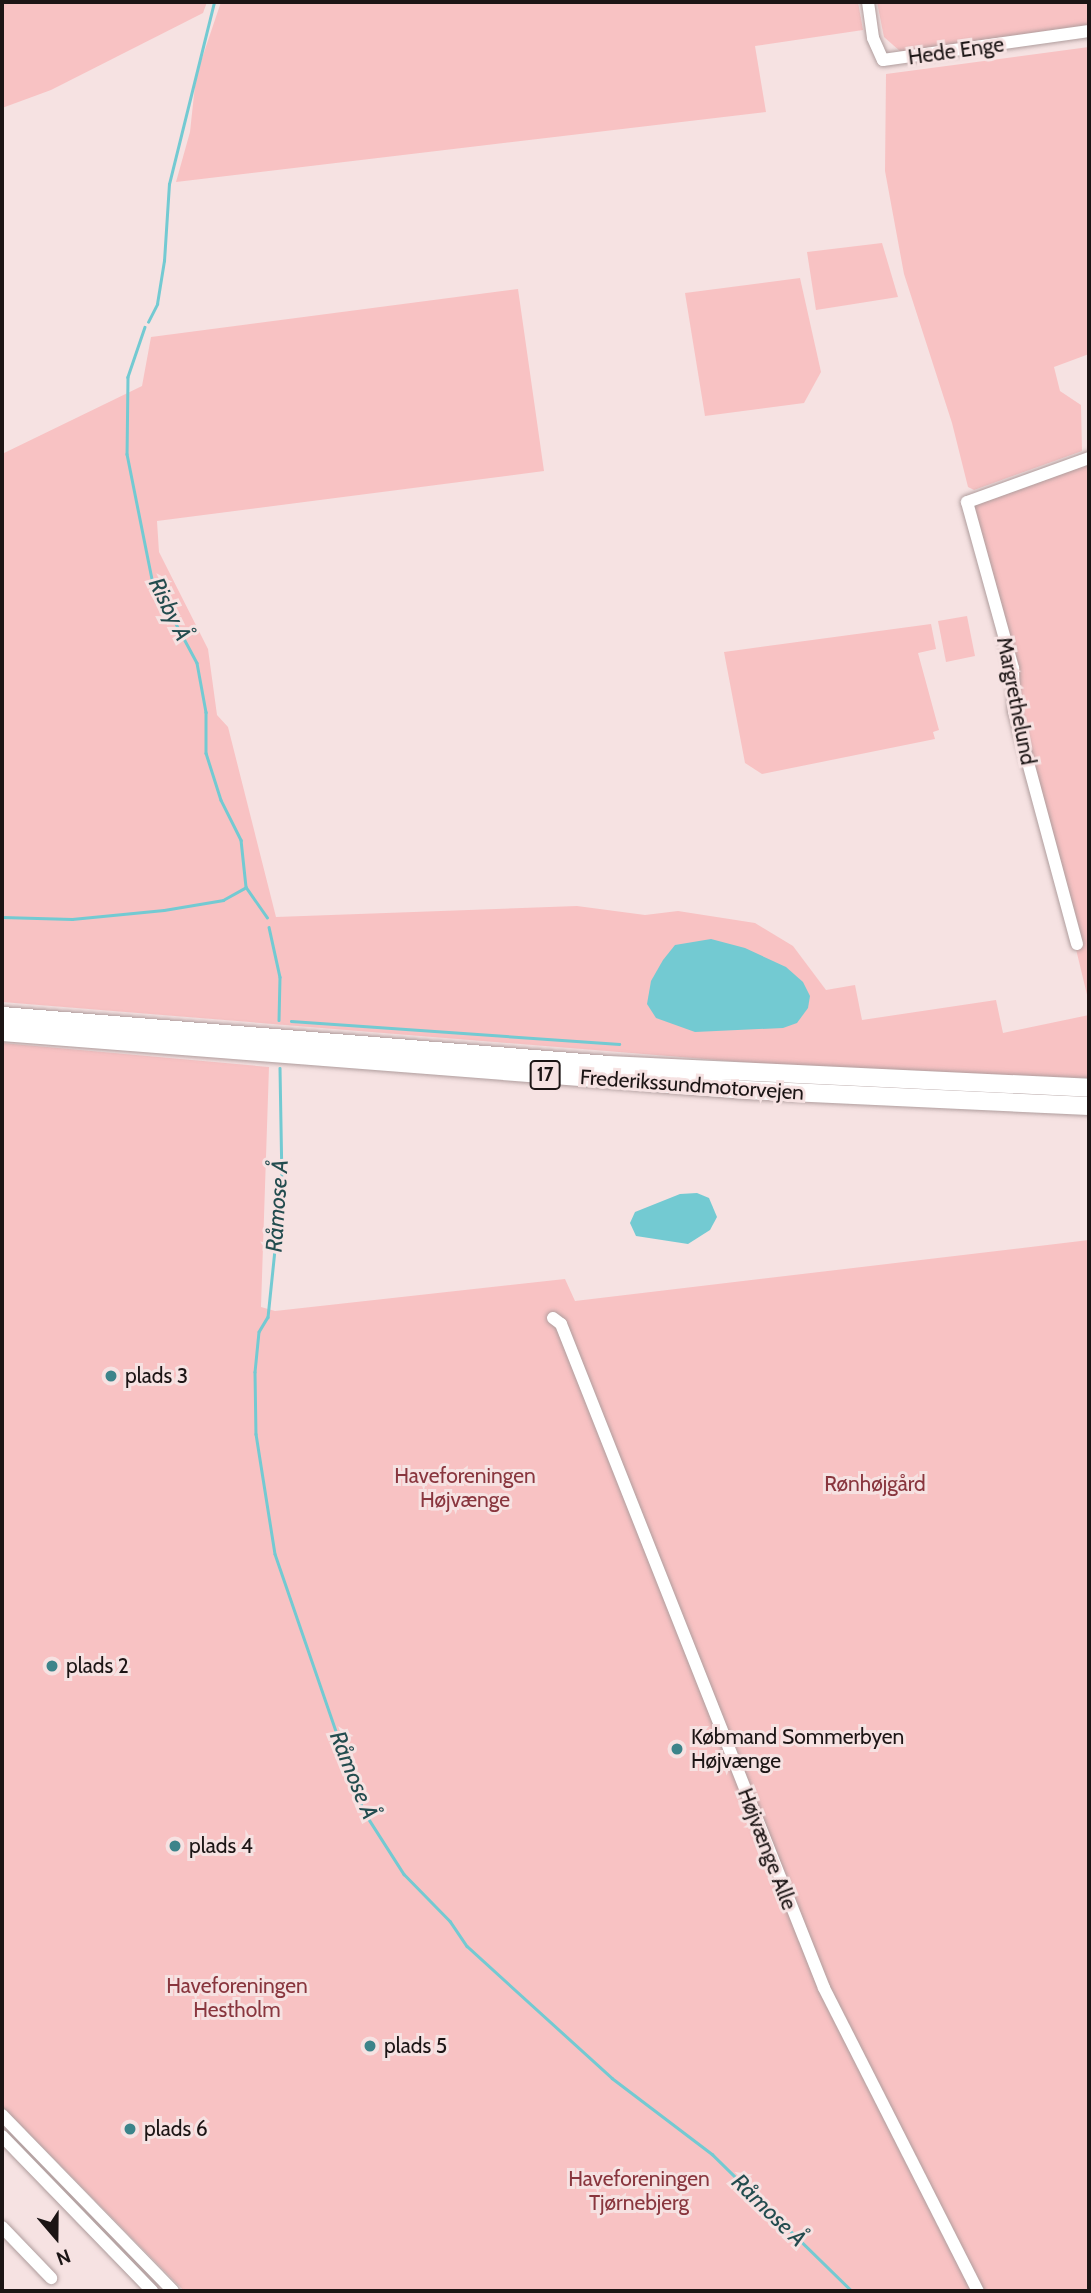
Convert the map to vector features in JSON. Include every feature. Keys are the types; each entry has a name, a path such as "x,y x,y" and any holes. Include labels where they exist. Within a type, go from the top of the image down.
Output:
{"highway":[{"name":"Frederikssundmotorvejen","path":"2,1016 664,1068 1089,1088"},
{"name":"Frederikssundmotorvejen","path":"2,1032 696,1086 1089,1106"}],"street":[{"name":"Hede Enge","path":"868,2 873,38 883,60 1089,31"},
{"name":"Margrethelund","path":"1077,944 1014,711 1013,668 967,502 1089,458"},
{"name":"Højvænge Alle","path":"553,1318 561,1324 824,1988 978,2291"},
{"path":"2,2115 170,2290"},
{"path":"2,2136 152,2291"},
{"path":"2,2227 51,2278"}],"green space":[{"path":"2,2 207,2 203,13 51,90 2,108"},
{"path":"221,2 858,2 863,30 755,46 766,112 176,182 190,132 196,76"},
{"path":"877,2 1089,2 1089,27 901,52 884,37"},
{"path":"1089,47 1089,354 1054,367 1060,391 1081,405 1082,451 974,490 968,487 952,423 904,274 885,171 886,74"},
{"path":"882,243 898,297 816,310 807,252"},
{"path":"800,278 821,372 804,403 705,416 685,293"},
{"path":"518,289 544,471 157,521 159,552 208,649 217,715 228,727 276,917 577,906 645,915 678,911 755,923 793,946 826,990 855,985 862,1020 996,1000 1003,1033 1089,1015 1089,1078 828,1069 2,1002 2,454 142,386 151,337"},
{"path":"1089,464 1089,1003 1075,945 1081,934 1022,721 1006,620 974,506"},
{"path":"967,616 975,656 946,662 938,621"},
{"path":"931,624 936,649 918,653 939,730 933,732 935,739 762,774 745,763 724,652"},
{"path":"2,1043 269,1067 261,1307 275,1311 565,1279 575,1301 1089,1240 1089,2291 184,2291 2,2106"}],"water":[{"path":"711,939 745,948 786,967 803,982 810,996 808,1008 797,1023 783,1028 695,1032 656,1018 647,1004 651,981 663,960 675,945"},
{"path":"697,1193 709,1198 717,1217 710,1230 688,1244 636,1236 630,1223 635,1212 680,1194"}],"waterway":[{"name":"Risby Å","path":"148,322 157,304 164,261 169,184 214,2"},
{"name":"Risby Å","path":"145,327 128,377 127,454 152,579 197,663 206,712 206,753 221,800 241,840 246,887"},
{"name":"Råmose Å","path":"246,887 267,917"},
{"path":"2,917 72,919 164,910 223,900 246,887"},
{"name":"Råmose Å","path":"269,927 280,977 279,1020"},
{"path":"291,1021 619,1044"},
{"name":"Råmose Å","path":"280,1068 282,1182 268,1317 259,1332 255,1372 256,1434 275,1554 363,1810 404,1874 450,1921 467,1946 612,2078 712,2154 852,2291"}],"place":[{"name":"plads 3","path":"111,1376"},
{"name":"plads 2","path":"52,1666"},
{"name":"Købmand Sommerbyen Højvænge","path":"677,1749"},
{"name":"plads 4","path":"175,1846"},
{"name":"plads 5","path":"370,2046"},
{"name":"plads 6","path":"130,2129"}],"park label":[{"name":"Rønhøjgård","path":"875,1484"},
{"name":"Haveforeningen Højvænge","path":"465,1488"},
{"name":"Haveforeningen Hestholm","path":"237,1998"},
{"name":"Haveforeningen Tjørnebjerg","path":"639,2191"}]}
